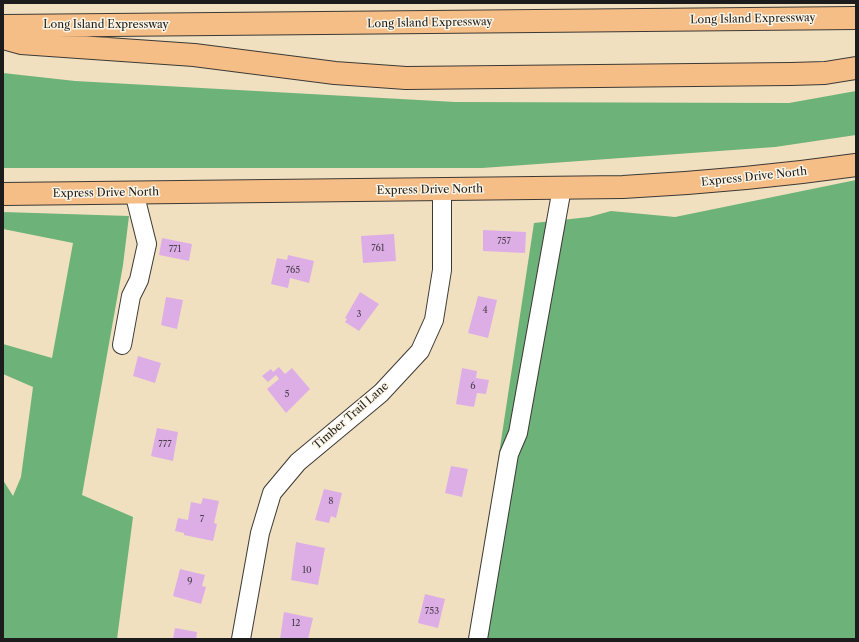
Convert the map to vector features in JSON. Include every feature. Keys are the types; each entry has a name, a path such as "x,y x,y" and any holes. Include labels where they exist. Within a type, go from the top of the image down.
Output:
{"main road":[{"name":"Long Island Expressway","path":"3,26 856,18"},
{"path":"3,38 21,43 194,55 335,73 406,78 791,74 856,68"},
{"name":"Express Drive North","path":"3,194 562,188 701,183 779,176 856,165"}],"street":[{"path":"478,639 509,454 518,433 562,188"},
{"name":"Timber Trail Lane","path":"241,639 260,532 272,493 298,462 381,393 420,351 423,345 434,320 442,270 442,190"},
{"path":"122,345 131,296 139,280 148,244 134,192"}],"green space":[{"path":"3,73 75,81 455,102 789,103 856,91 856,135 775,147 482,168 3,168"},
{"path":"856,180 856,639 471,639 534,223 589,217 611,211 675,217"},
{"path":"3,212 129,216 123,265 82,495 133,517 117,639 3,639 3,480 13,496 21,477 33,387 3,374 3,344 52,358 73,243 3,229"}],"building":[{"path":"483,230 526,232 525,253 483,251"},
{"path":"394,234 396,261 363,263 361,236"},
{"path":"162,238 192,244 189,261 159,255"},
{"path":"288,255 314,261 309,283 290,278 288,288 271,284 277,258 287,260"},
{"path":"360,292 379,304 359,331 345,322 347,319 345,318"},
{"path":"478,296 497,300 488,338 468,333"},
{"path":"166,297 183,300 177,329 161,325"},
{"path":"138,356 161,363 155,383 133,376"},
{"path":"279,367 285,374 292,368 310,389 286,413 267,389 279,379 276,375 268,382 262,376 271,369 273,372"},
{"path":"462,368 477,371 476,378 489,380 486,394 477,393 474,407 456,404"},
{"path":"157,428 178,432 173,461 151,456"},
{"path":"451,466 468,469 462,497 445,493"},
{"path":"324,489 342,493 336,518 331,516 329,523 315,520"},
{"path":"203,498 219,501 214,523 217,524 213,541 184,535 184,533 175,531 178,518 188,520 191,502 201,504"},
{"path":"296,542 325,548 318,585 291,580"},
{"path":"180,569 205,575 202,586 206,587 201,604 173,596"},
{"path":"425,594 445,599 438,628 418,623"},
{"path":"284,612 313,618 308,639 280,639"},
{"path":"175,628 197,632 196,639 173,639"}]}
